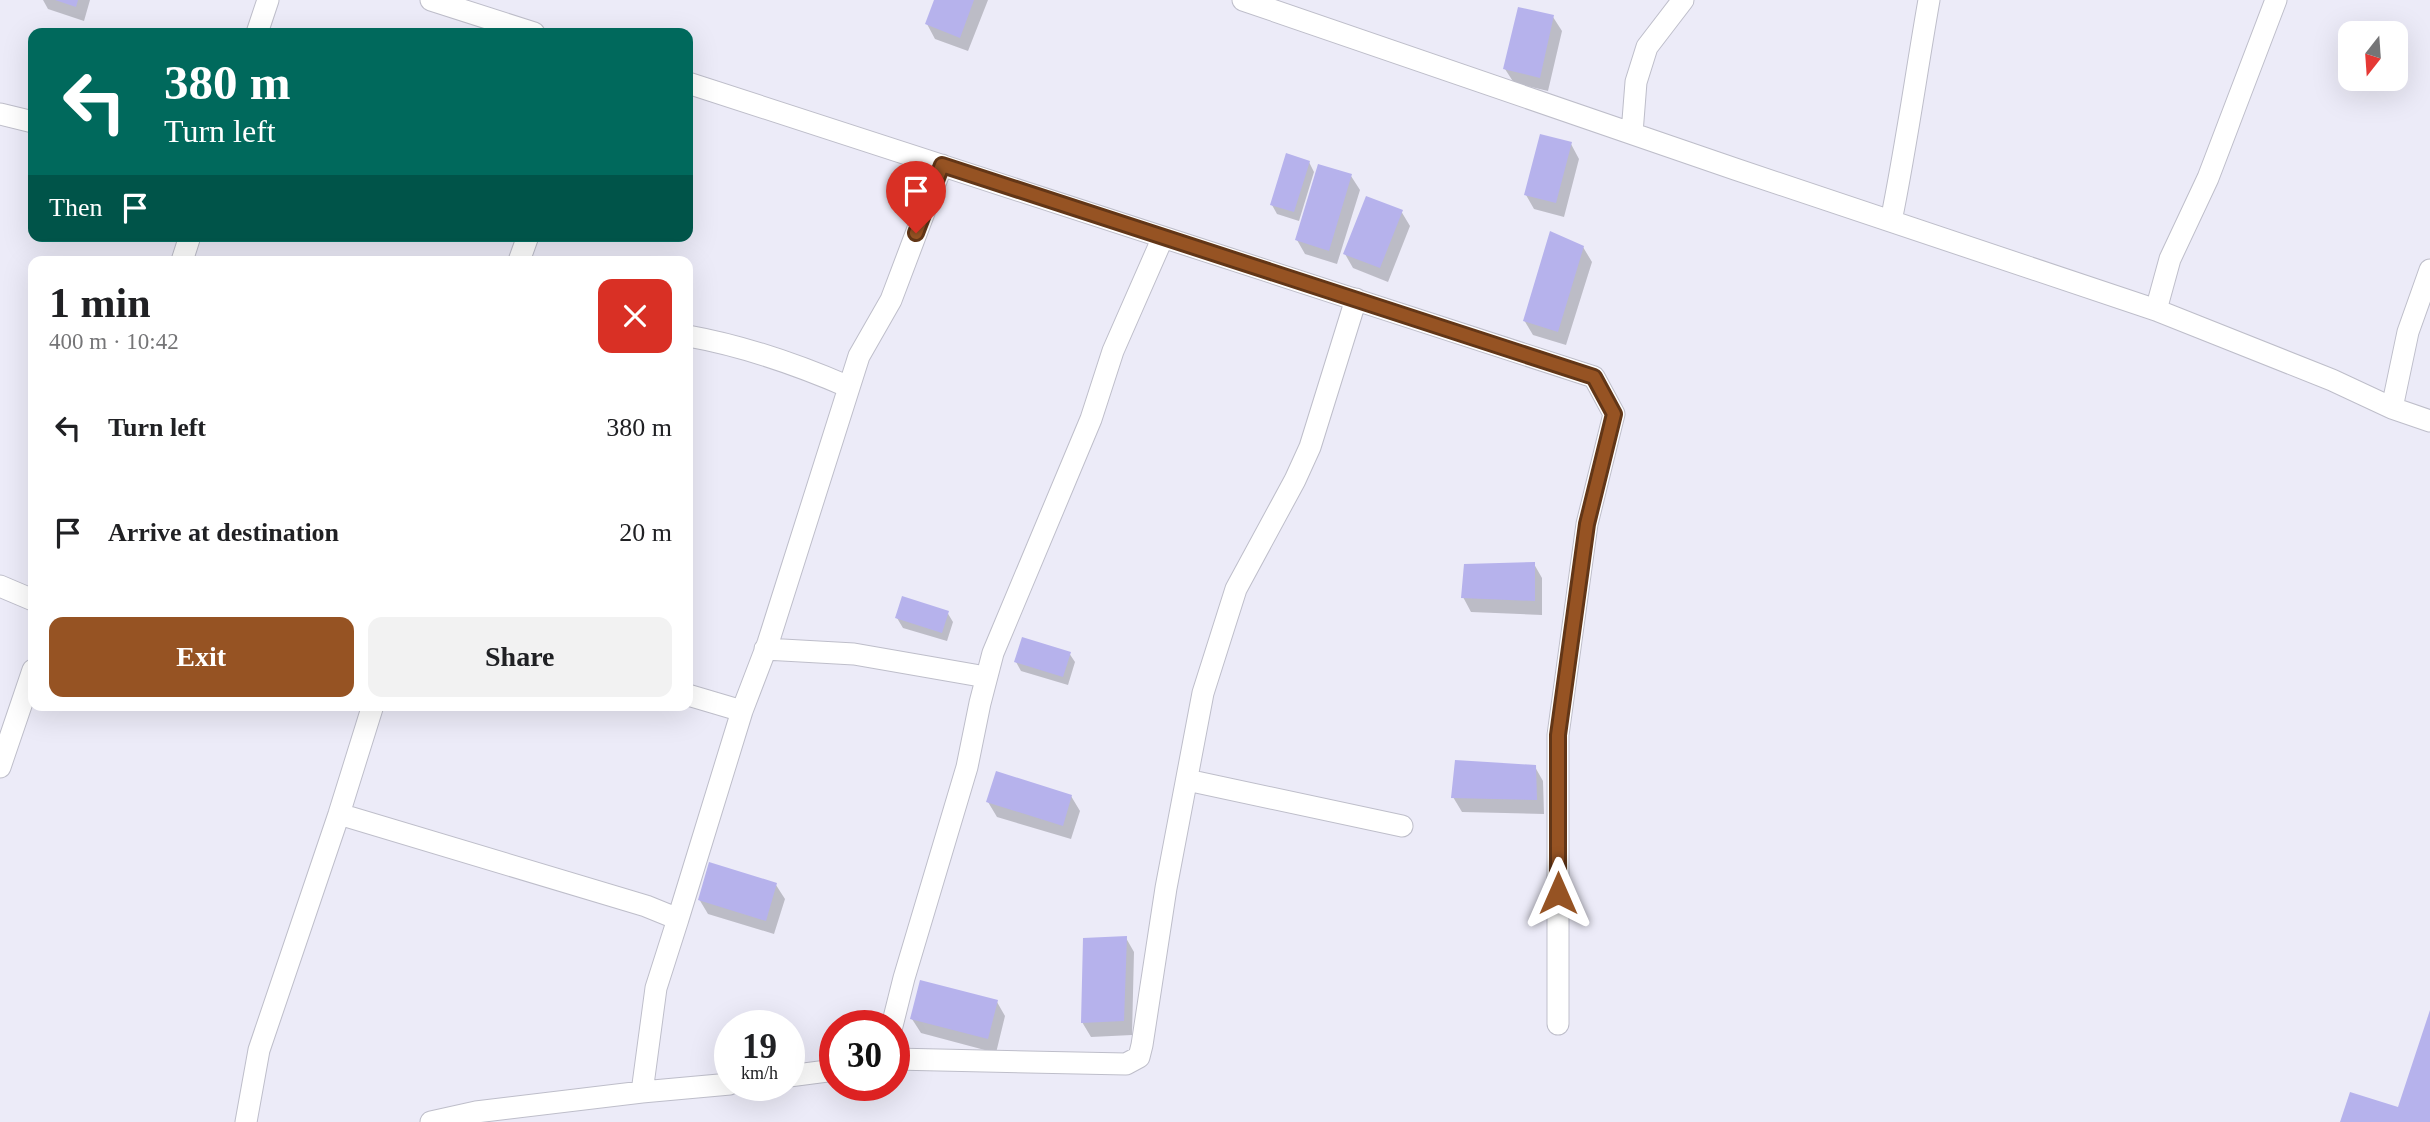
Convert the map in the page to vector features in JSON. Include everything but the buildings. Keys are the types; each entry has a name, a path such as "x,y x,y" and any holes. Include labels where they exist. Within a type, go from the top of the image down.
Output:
{"street":[{"path":"259,28 268,0"},
{"path":"431,0 518,28"},
{"path":"1243,0 2156,310 2332,380 2392,408 2430,421"},
{"path":"1632,134 1636,82 1647,47 1683,0"},
{"path":"1891,221 1907,146 1911,104 1929,0"},
{"path":"2156,310 2170,259 2208,178 2276,0"},
{"path":"693,85 1594,377 1614,414 1587,524 1558,735 1558,1024"},
{"path":"2,121 28,122"},
{"path":"642,1092 656,988 742,711 765,649 859,356 891,300 942,165"},
{"path":"896,1010 967,767 993,653 1091,419 1113,351 1163,237"},
{"path":"2392,408 2408,332 2430,270"},
{"path":"910,1059 1126,1065 1139,1057 1166,888 1203,694 1236,589 1310,447 1356,299"},
{"path":"693,338 717,341 792,363 849,387"},
{"path":"0,586 28,598"},
{"path":"765,649 853,653 986,677"},
{"path":"0,767 28,685"},
{"path":"693,696 742,711"},
{"path":"246,1122 259,1050 371,711"},
{"path":"1186,780 1402,825"},
{"path":"339,814 646,906 678,919"},
{"path":"431,1122 476,1112 714,1085"}],"route":[{"path":"916,233 942,165 1594,377 1614,414 1587,524 1558,735 1558,893"}]}
